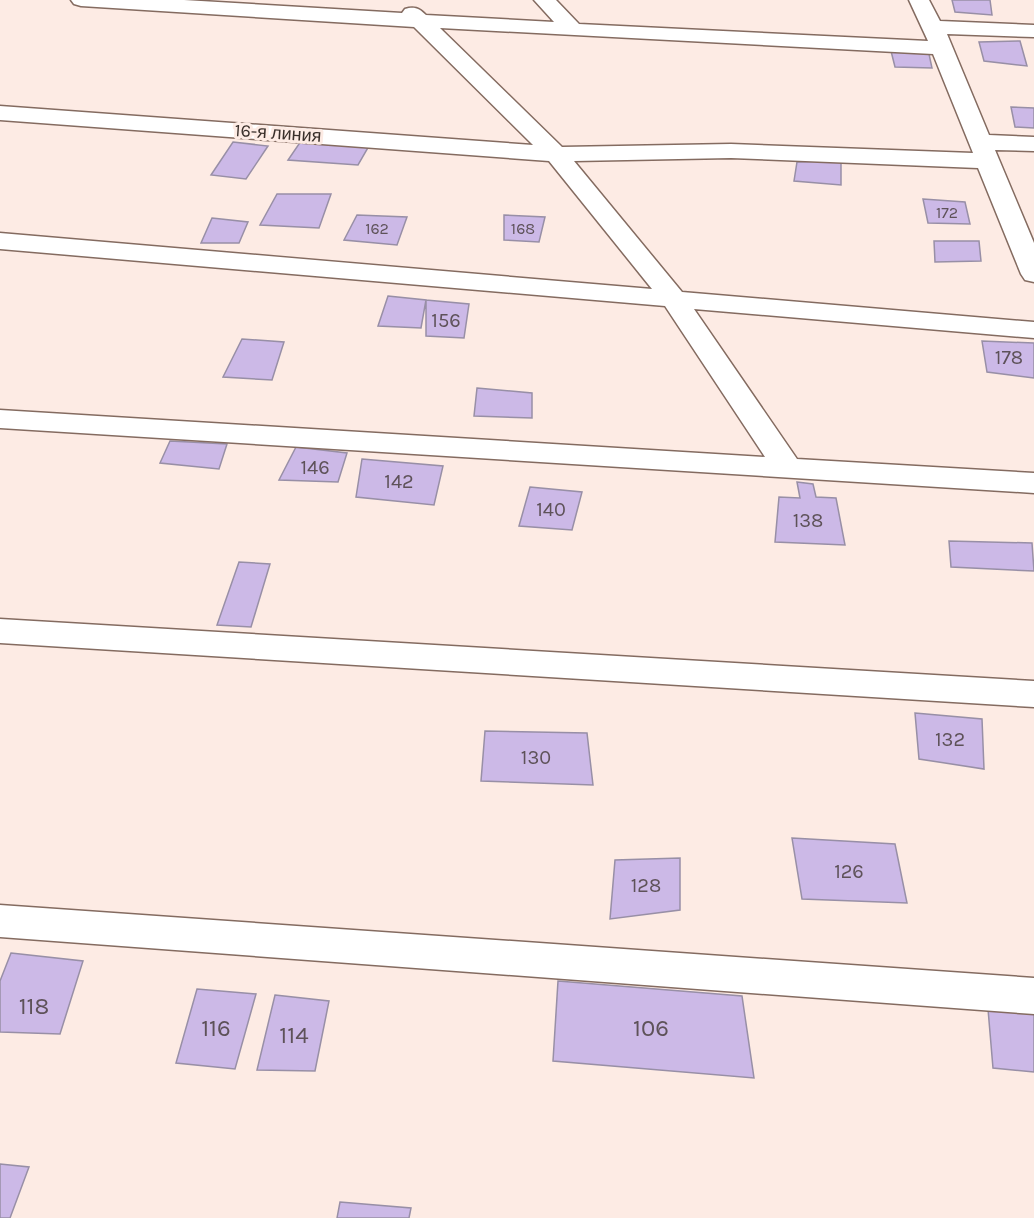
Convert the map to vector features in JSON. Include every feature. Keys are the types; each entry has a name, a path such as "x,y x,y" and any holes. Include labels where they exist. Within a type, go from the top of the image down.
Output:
{"street":[{"path":"81,0 409,9 573,30 937,37 1034,31"},
{"path":"544,0 573,30"},
{"path":"920,0 1034,274"},
{"path":"409,9 556,154 674,299 788,468"},
{"name":"16-я линия","path":"0,113 556,154 730,151 984,152 1034,144"},
{"path":"0,241 1034,330"},
{"path":"0,420 1034,483"},
{"path":"0,631 1034,694"},
{"path":"0,921 1034,996"}],"building":[{"path":"952,0 990,0 992,15 955,12"},
{"path":"1020,41 1027,66 984,61 979,42"},
{"path":"891,51 929,54 932,68 895,67"},
{"path":"1011,107 1034,108 1034,128 1015,127"},
{"path":"301,141 369,146 358,165 288,160"},
{"path":"233,142 268,146 246,179 211,175"},
{"path":"841,160 841,185 794,181 797,162"},
{"path":"277,194 331,194 319,228 260,225"},
{"path":"923,199 965,202 970,224 928,223"},
{"path":"357,215 407,217 397,245 344,240"},
{"path":"504,215 545,217 539,242 504,240"},
{"path":"212,218 248,222 239,243 201,243"},
{"path":"934,241 979,241 981,261 935,262"},
{"path":"388,296 426,300 421,328 378,326"},
{"path":"426,300 469,304 464,338 426,336"},
{"path":"242,339 284,342 272,380 223,377"},
{"path":"982,341 1034,343 1034,378 987,372"},
{"path":"477,388 532,393 532,418 474,416"},
{"path":"170,441 227,444 219,469 160,463"},
{"path":"296,447 347,453 338,482 279,480"},
{"path":"362,459 443,466 434,505 356,497"},
{"path":"797,482 813,484 816,497 836,498 845,545 775,542 779,497 800,498"},
{"path":"530,487 582,492 572,530 519,526"},
{"path":"949,541 1032,543 1034,571 951,567"},
{"path":"239,562 270,564 251,627 217,625"},
{"path":"915,713 982,719 984,769 919,759"},
{"path":"485,731 587,733 593,785 481,781"},
{"path":"792,838 895,844 907,903 802,899"},
{"path":"680,858 680,910 610,919 615,860"},
{"path":"11,953 83,961 60,1034 0,1032 0,981"},
{"path":"558,981 742,996 754,1078 553,1061"},
{"path":"197,989 256,994 235,1069 176,1063"},
{"path":"275,995 329,1001 315,1071 257,1070"},
{"path":"988,1009 1034,1011 1034,1072 993,1068"},
{"path":"0,1164 29,1167 10,1218 0,1218"},
{"path":"340,1202 411,1208 409,1218 337,1218"}]}
